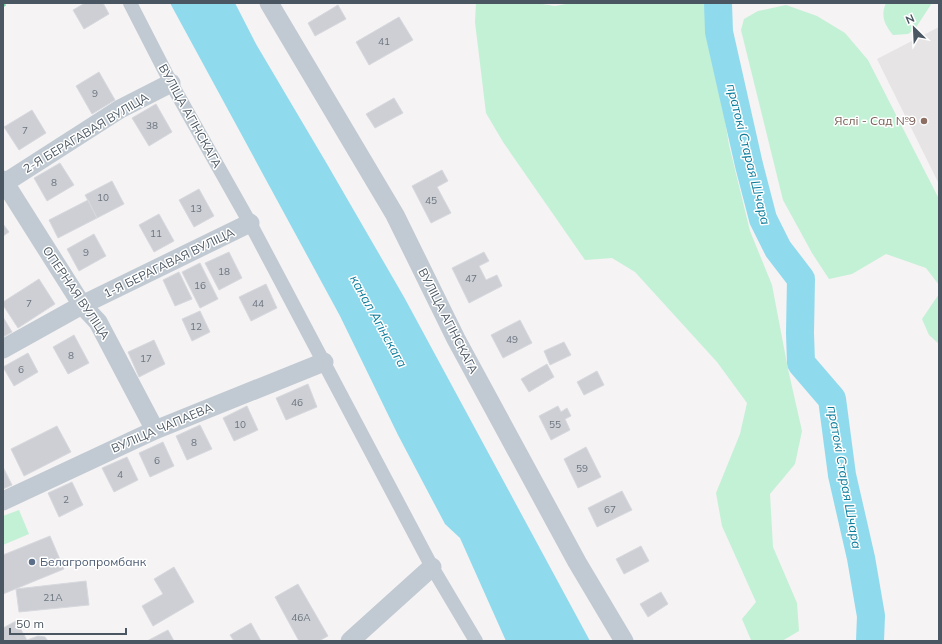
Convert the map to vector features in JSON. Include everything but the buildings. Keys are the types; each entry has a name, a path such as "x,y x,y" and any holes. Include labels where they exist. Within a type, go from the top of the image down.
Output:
{"street":[{"name":"ВУЛІЦА АГІНСКАГА","path":"130,3 171,83 250,223 432,567 476,641"},
{"name":"ВУЛІЦА АГІНСКАГА","path":"269,3 395,215 456,339 577,562 624,641"},
{"name":"2-Я БЕРАГАВАЯ ВУЛІЦА","path":"4,182 120,109 171,83"},
{"name":"ОПЕРНАЯ ВУЛІЦА","path":"4,182 82,305 98,322 155,430"},
{"name":"1-Я БЕРАГАВАЯ ВУЛІЦА","path":"3,349 82,305 250,223"},
{"name":"ВУЛІЦА ЧАПАЕВА","path":"3,501 155,430 324,362"},
{"path":"350,641 432,567"}],"path":[{"path":"3,6 8,3"}],"shaded area":[{"name":"Яслі - Сад №9","path":"939,27 939,184 877,59"}],"green space":[{"path":"476,3 536,3 555,6 571,3 706,3 729,145 750,231 772,285 788,369 802,431 795,464 770,494 773,547 797,603 799,631 782,641 751,640 742,619 756,602 722,526 716,493 740,434 747,403 717,362 635,272 612,258 585,260 503,142 486,113 475,22"},
{"path":"886,3 932,3 915,29 908,34 893,35 883,16"},
{"path":"786,5 817,16 845,33 868,60 939,199 939,285 926,268 886,254 852,274 829,279 812,253 783,200 741,30 744,19 758,11"},
{"path":"939,294 939,344 929,335 922,319"},
{"path":"19,510 29,534 3,545 3,516"}],"water":[{"name":"канал Агінскага","path":"170,3 235,3 256,44 404,297 590,641 506,641 460,538 445,524 398,435 340,316"}],"waterway":[{"name":"пратокі Старая Шчара","path":"718,3 719,32 749,165 763,219 778,249 801,279 801,363 832,399 842,475 861,558 871,616 870,641"}],"place":[{"name":"Яслі - Сад №9","path":"924,121"},
{"name":"Белагропромбанк","path":"32,562"}]}
